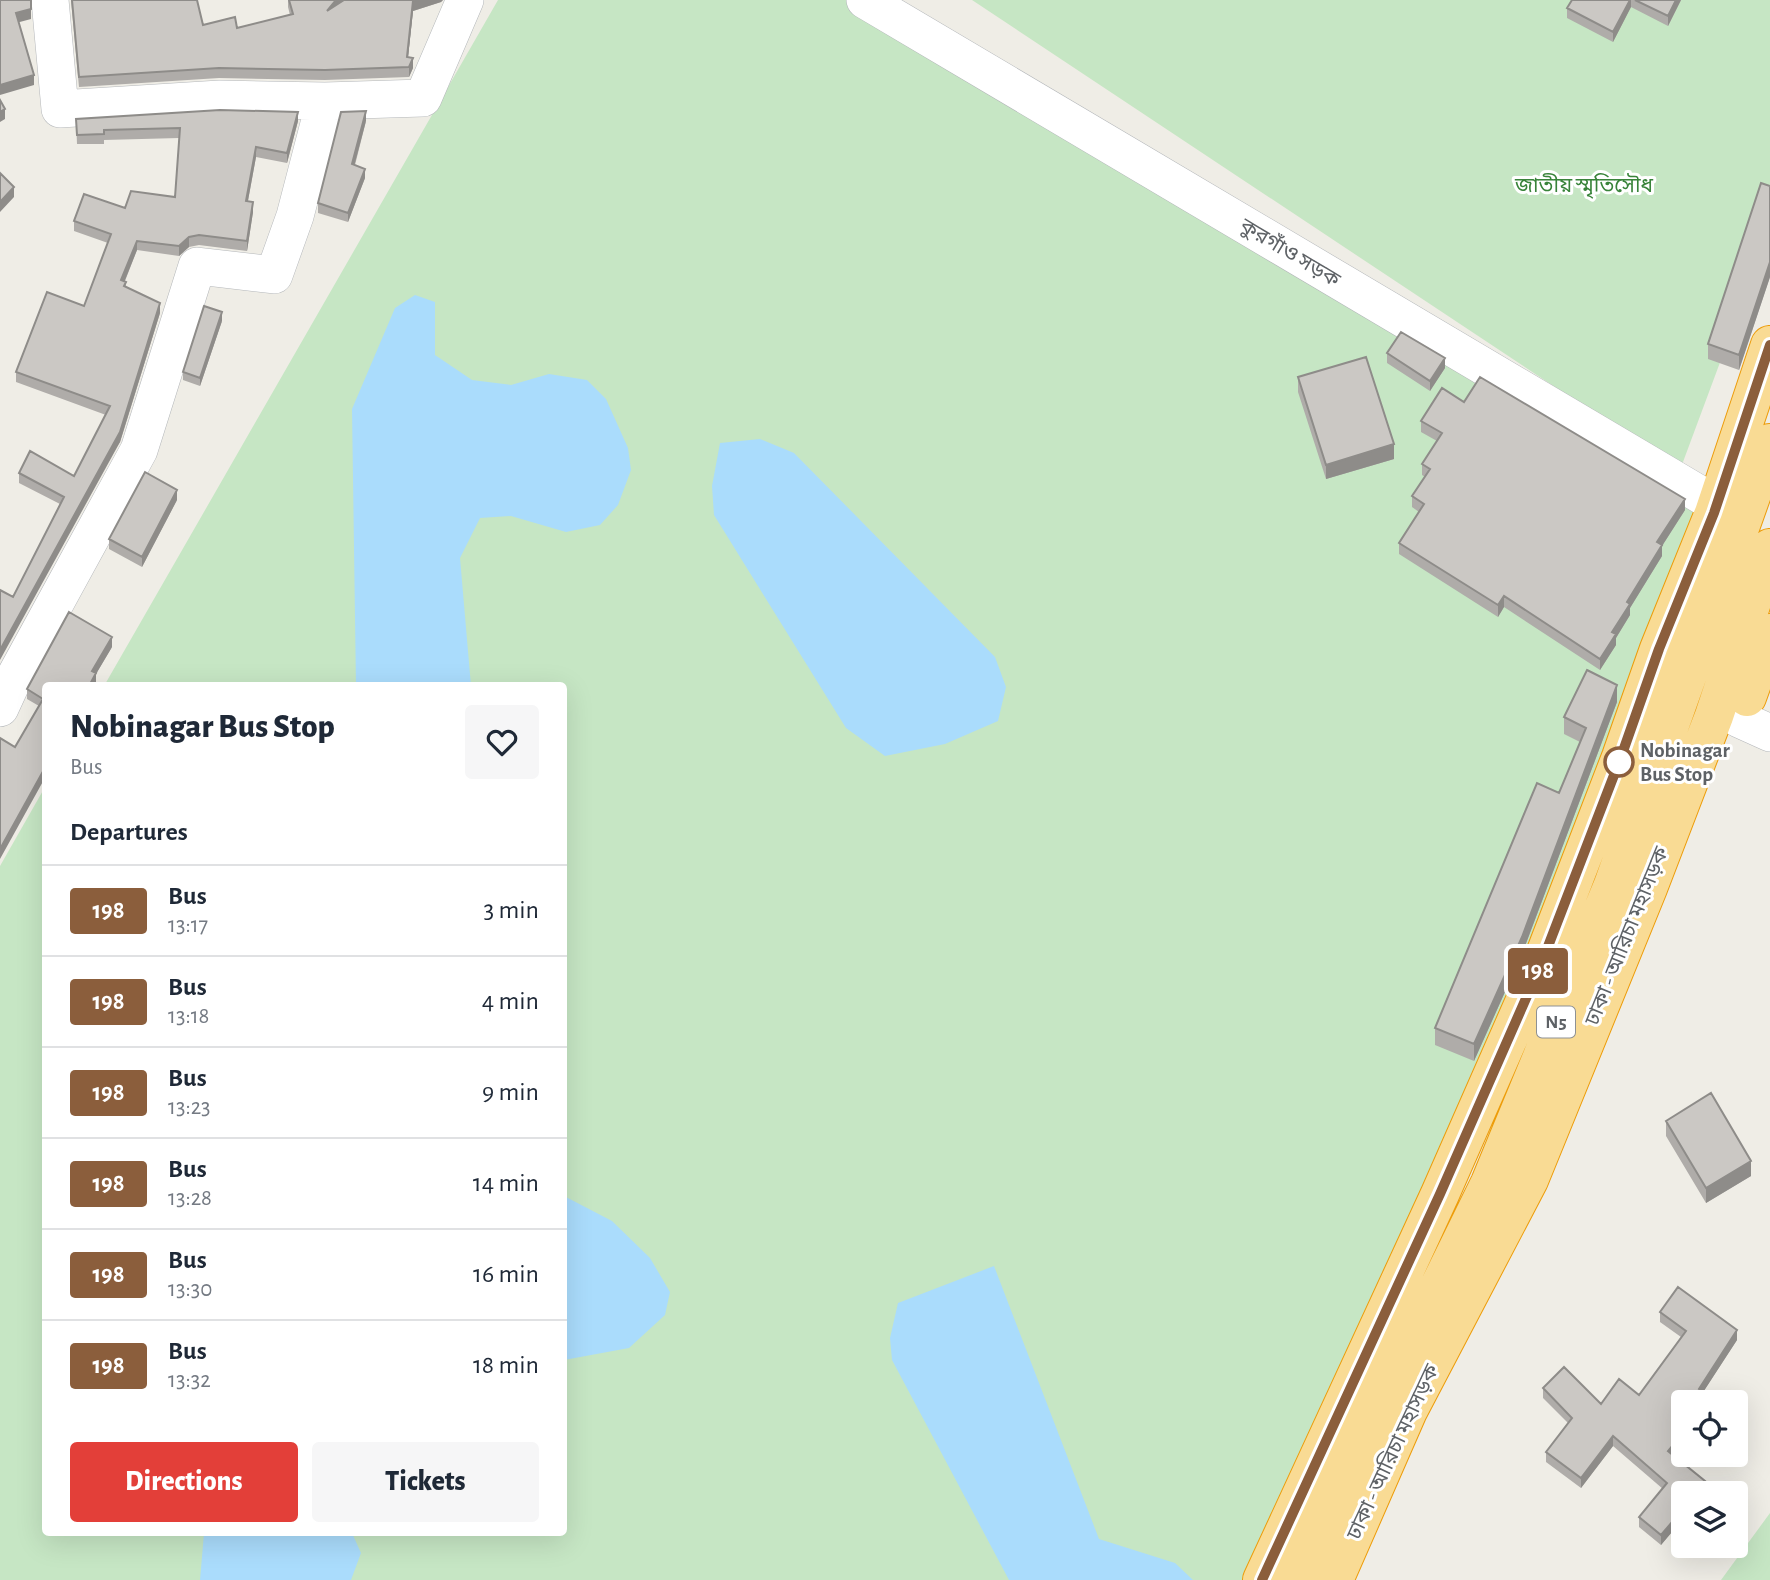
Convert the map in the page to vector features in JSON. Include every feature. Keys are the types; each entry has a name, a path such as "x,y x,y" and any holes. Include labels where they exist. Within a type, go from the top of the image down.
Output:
{"highway":[{"path":"1262,1580 1440,1194 1542,962 1716,504 1770,345"},
{"name":"N5","path":"1295,1580 1490,1183 1613,885 1770,443"},
{"name":"ঢাকা - আরিচা মহাসড়ক","path":"1334,1580 1408,1411 1529,1180 1700,753 1770,548"},
{"path":"1408,1411 1470,1339 1531,1214 1645,963 1713,792 1755,726 1770,633"}],"street":[{"path":"50,0 60,109 220,99 325,101 423,98 465,0"},
{"name":"কুরগাঁও সড়ক","path":"865,0 1716,504"},
{"path":"0,708 139,450 197,266 274,275 295,216 325,101"}],"green space":[{"path":"498,0 866,0 1716,504 1262,1580 0,1580 0,866 42,792 42,1536 567,1536 567,682 106,682"},
{"name":"জাতীয় স্মৃতিসৌধ","path":"972,0 1770,0 1770,228 1680,470"},
{"path":"1770,1513 1770,1580 1721,1580 1737,1558 1748,1558 1748,1543"}],"water":[{"path":"415,295 435,302 435,355 472,380 511,385 549,374 587,380 606,399 628,448 631,470 618,505 600,525 566,532 511,516 480,518 460,558 471,682 356,682 352,409 395,308"},
{"path":"760,439 794,453 995,657 1006,687 998,721 945,744 885,756 846,728 714,515 712,486 720,443"},
{"path":"567,1198 612,1221 650,1258 670,1292 665,1315 629,1348 567,1359"},
{"path":"994,1266 1099,1539 1175,1563 1193,1580 1009,1580 892,1360 890,1338 898,1303"},
{"path":"204,1536 353,1536 361,1553 351,1580 200,1580"}],"building":[{"path":"0,0 31,0 31,9 16,13 34,75 0,85"},
{"path":"72,0 197,0 203,25 235,17 237,28 293,14 289,0 336,0 327,11 344,0 415,0 407,57 413,58 409,67 325,70 219,68 79,77"},
{"path":"1572,0 1630,0 1613,32 1567,8"},
{"path":"1635,0 1676,0 1668,16"},
{"path":"220,110 298,112 287,153 256,147 246,201 253,202 247,241 199,235 189,237 179,246 137,241 121,280 126,282 124,286 160,303 120,432 0,650 0,590 13,597 64,497 19,473 30,451 74,476 110,406 16,372 47,292 84,306 111,234 74,221 84,194 125,208 131,191 175,197 180,128 104,130 104,134 77,135 76,119"},
{"path":"366,111 352,164 365,169 348,213 318,203 341,112"},
{"path":"0,173 14,187 0,202"},
{"path":"1761,183 1770,186 1770,262 1739,355 1708,344"},
{"path":"204,306 222,312 200,378 183,372"},
{"path":"1401,332 1445,358 1430,381 1387,353"},
{"path":"1366,357 1394,444 1326,465 1298,377"},
{"path":"1480,377 1685,499 1657,542 1662,545 1627,602 1630,604 1612,632 1616,634 1600,659 1504,596 1498,605 1399,543 1424,504 1412,496 1430,469 1422,464 1442,433 1421,421 1442,388 1464,402"},
{"path":"145,472 177,490 142,557 109,539"},
{"path":"69,612 112,637 92,671 96,673 91,682 42,682 42,698 27,689"},
{"path":"1587,670 1617,685 1522,937 1474,1044 1435,1028 1537,783 1559,793 1586,728 1564,717"},
{"path":"42,701 42,773 0,849 0,738 15,747"},
{"path":"1711,1093 1751,1161 1706,1188 1666,1121"},
{"path":"1678,1287 1737,1330 1701,1390 1671,1390 1671,1447 1668,1451 1671,1453 1671,1467 1688,1467 1705,1481 1671,1481 1671,1523 1661,1535 1639,1517 1667,1483 1613,1436 1581,1478 1546,1452 1572,1418 1543,1388 1564,1367 1601,1404 1619,1379 1639,1395 1686,1331 1660,1312"}],"bus line":[{"name":"198","path":"1262,1580 1440,1194 1542,962 1621,757 1659,649 1714,513 1770,345"}],"place":[{"name":"Nobinagar Bus Stop","path":"1619,762"}]}
